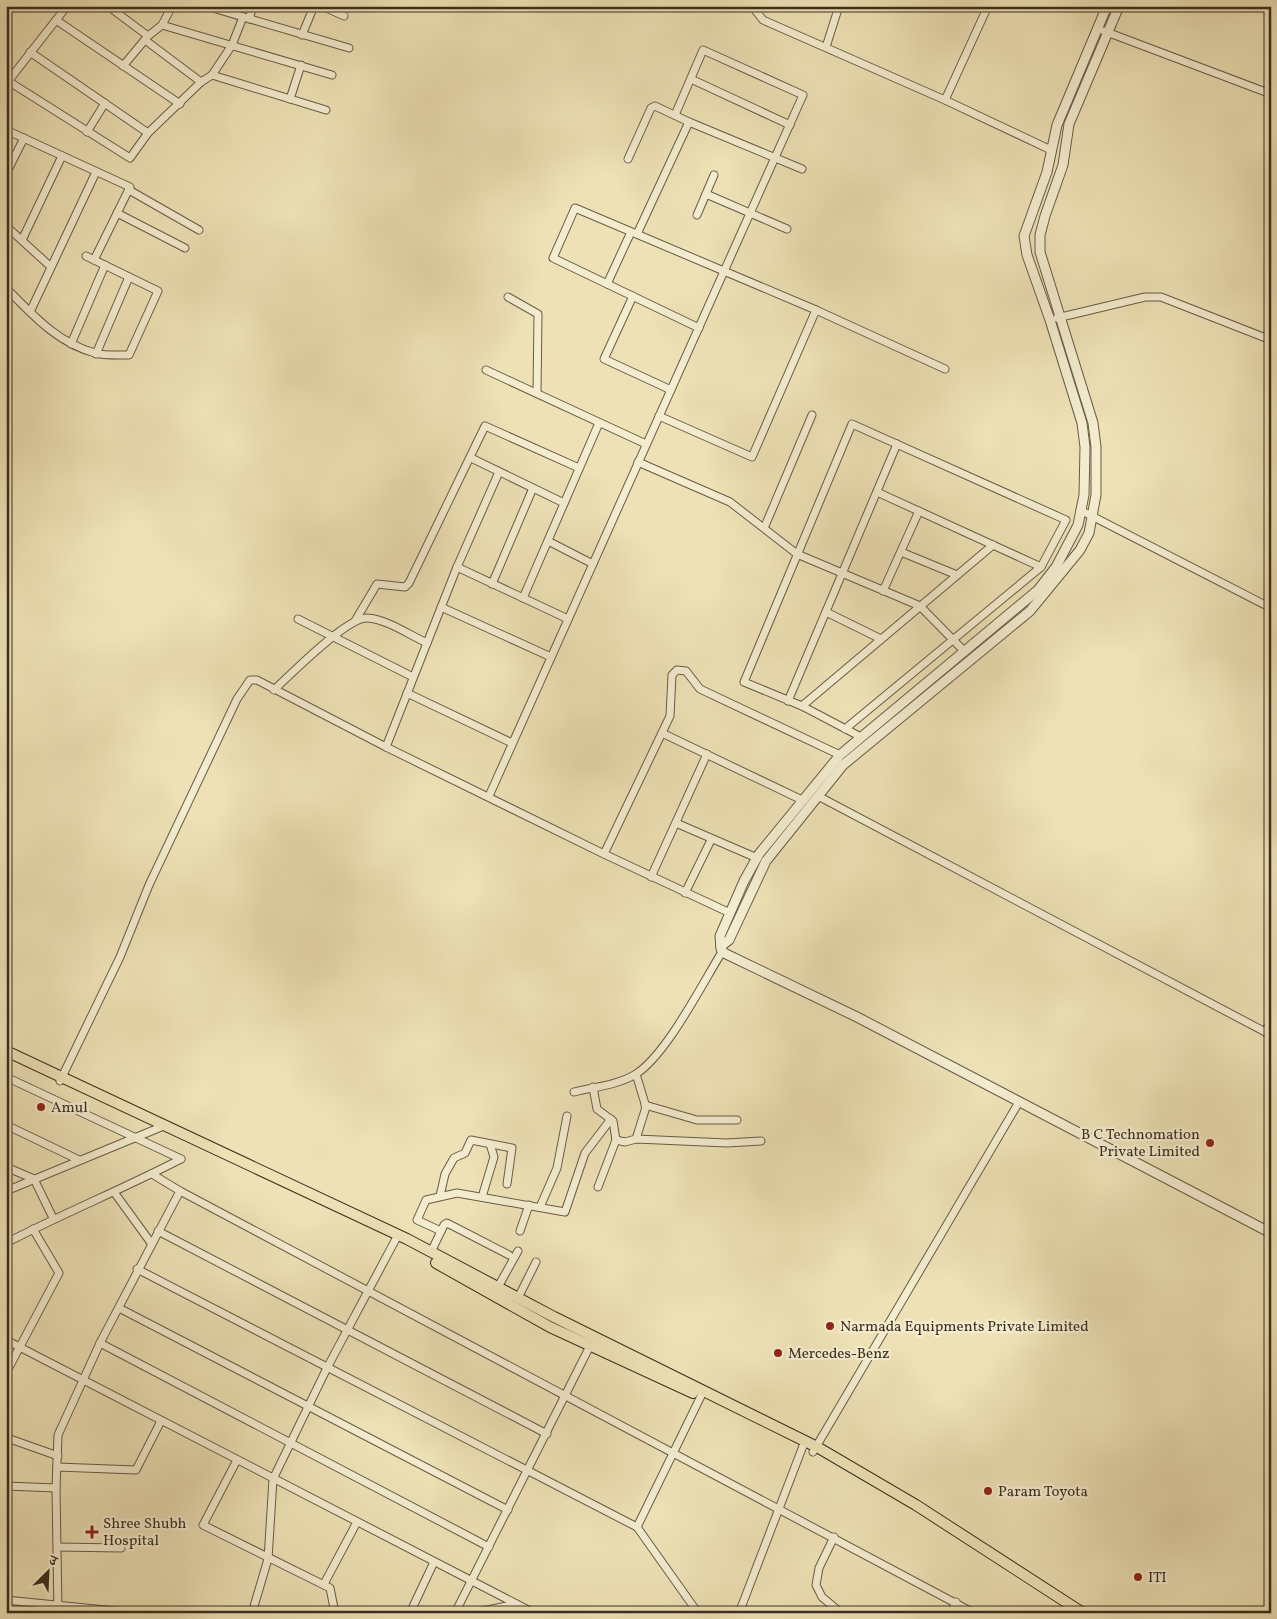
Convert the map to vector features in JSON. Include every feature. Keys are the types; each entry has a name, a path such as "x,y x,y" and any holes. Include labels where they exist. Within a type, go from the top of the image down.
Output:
{"main road":[{"path":"6,1051 61,1079 431,1252 815,1449 1079,1612"},
{"path":"6,1056 61,1079"},
{"path":"397,1237 550,1327 701,1396 803,1446 815,1449"}],"street":[{"path":"6,10 9,6"},
{"path":"67,6 7,83 130,158 148,133 201,82 212,75 232,45 253,6"},
{"path":"206,6 349,48"},
{"path":"302,35 314,6"},
{"path":"322,6 344,16"},
{"path":"752,6 763,20 946,100 1051,150"},
{"path":"826,47 839,6"},
{"path":"946,100 988,6"},
{"path":"722,949 720,936 757,858 802,800 840,755 1038,590 1056,567 1078,526 1084,495 1085,447 1082,423 1050,320 1026,255 1024,236 1046,172 1057,125 1107,6"},
{"path":"574,1092 612,1083 636,1074 657,1056 729,940 766,861 818,796 851,757 1030,611 1080,550 1089,533 1096,495 1096,447 1093,423 1040,252 1040,235 1064,165 1069,124 1106,32 1119,6"},
{"path":"112,7 146,38 201,82"},
{"path":"123,66 146,38 162,25 170,7"},
{"path":"56,20 180,104"},
{"path":"162,25 332,75"},
{"path":"1097,28 1271,94"},
{"path":"489,796 803,95 703,50 675,115"},
{"path":"30,52 148,133"},
{"path":"290,98 301,65"},
{"path":"212,75 326,110"},
{"path":"690,79 790,125"},
{"path":"87,132 105,103"},
{"path":"628,159 653,106 802,169"},
{"path":"607,284 689,122"},
{"path":"6,130 130,188 94,260"},
{"path":"6,174 24,138"},
{"path":"22,240 62,156"},
{"path":"30,312 96,172"},
{"path":"697,215 714,175"},
{"path":"128,190 199,230"},
{"path":"706,194 786,229"},
{"path":"699,328 553,258 574,208 816,310 945,369"},
{"path":"117,214 185,248"},
{"path":"6,226 51,267"},
{"path":"6,288 40,322 71,344 96,354 129,355 158,291 86,256"},
{"path":"71,344 105,265"},
{"path":"96,354 129,277"},
{"path":"633,296 604,359 671,390"},
{"path":"508,297 538,314 537,393"},
{"path":"1050,320 1145,297 1161,297 1271,340"},
{"path":"659,416 752,457 816,310"},
{"path":"486,370 646,444"},
{"path":"765,526 812,415"},
{"path":"523,598 599,423"},
{"path":"845,729 1041,567 1066,520 852,424 744,682 802,706 845,729 862,737"},
{"path":"355,621 377,584 408,585 485,426 579,468"},
{"path":"788,701 897,444"},
{"path":"471,458 564,503"},
{"path":"638,462 730,502 765,526 798,554 883,592 920,606 964,651"},
{"path":"386,747 457,567 500,472"},
{"path":"492,584 533,488"},
{"path":"876,492 1041,567"},
{"path":"1080,510 1271,608"},
{"path":"883,592 919,511"},
{"path":"548,541 593,564"},
{"path":"802,706 993,545"},
{"path":"901,552 957,575"},
{"path":"457,567 568,619"},
{"path":"441,607 551,657"},
{"path":"826,612 881,639"},
{"path":"274,690 333,636 355,621 366,618 382,622 427,643"},
{"path":"298,619 414,677"},
{"path":"604,854 670,716 672,675 674,672 682,670 686,672 700,689 840,755"},
{"path":"61,1079 120,957 149,884 242,691 250,680 257,680 386,747 604,854 685,893 730,912"},
{"path":"407,692 512,743"},
{"path":"662,732 802,800"},
{"path":"651,877 707,754"},
{"path":"818,796 1268,1034 1271,1021"},
{"path":"676,824 710,840 757,858"},
{"path":"685,893 710,840"},
{"path":"722,949 858,1017 1271,1233"},
{"path":"636,1074 646,1105 636,1139"},
{"path":"6,1077 132,1138 181,1159 114,1192 53,1218 6,1243"},
{"path":"593,1087 598,1109 611,1119 616,1140 598,1186"},
{"path":"815,1449 1019,1102"},
{"path":"646,1105 697,1120 736,1120"},
{"path":"540,1207 557,1168 567,1116"},
{"path":"441,1231 417,1220 426,1200 457,1193 565,1212 585,1154 611,1119"},
{"path":"6,1125 79,1160"},
{"path":"6,1191 132,1138 163,1127"},
{"path":"616,1140 628,1142 636,1139 727,1143 761,1141"},
{"path":"440,1196 446,1174 454,1158 465,1153 470,1141 512,1149 507,1184"},
{"path":"482,1197 494,1157 490,1144"},
{"path":"6,1167 34,1179 53,1218"},
{"path":"152,1174 180,1191 974,1613"},
{"path":"58,1613 56,1488 58,1435 100,1343 137,1269 180,1191"},
{"path":"114,1192 151,1243"},
{"path":"520,1231 529,1205"},
{"path":"431,1252 447,1223 509,1255"},
{"path":"6,1373 59,1273 33,1229"},
{"path":"158,1231 547,1434"},
{"path":"252,1613 268,1559 273,1479 327,1368 397,1237"},
{"path":"498,1287 518,1251"},
{"path":"518,1298 536,1262"},
{"path":"137,1269 637,1527 698,1613"},
{"path":"119,1308 508,1510"},
{"path":"6,1340 534,1613"},
{"path":"100,1343 489,1547"},
{"path":"455,1613 590,1346"},
{"path":"637,1527 701,1396"},
{"path":"57,1467 136,1470 161,1421"},
{"path":"10,1439 58,1456"},
{"path":"739,1613 803,1446"},
{"path":"237,1460 203,1525 268,1559 324,1584 330,1588 335,1613"},
{"path":"6,1486 56,1488"},
{"path":"324,1584 357,1522"},
{"path":"834,1537 819,1568 816,1585 822,1597 842,1613"},
{"path":"58,1547 120,1548"},
{"path":"410,1613 434,1562"},
{"path":"6,1600 135,1613"},
{"path":"951,1613 956,1602"},
{"path":"472,1613 516,1604"}],"place":[{"name":"Amul","path":"41,1107"},
{"name":"B C Technomation Private Limited","path":"1210,1143"},
{"name":"Narmada Equipments Private Limited","path":"830,1326"},
{"name":"Mercedes-Benz","path":"778,1353"},
{"name":"Param Toyota","path":"988,1491"},
{"name":"Shree Shubh Hospital","path":"92,1532"},
{"name":"ITI","path":"1138,1577"}]}
